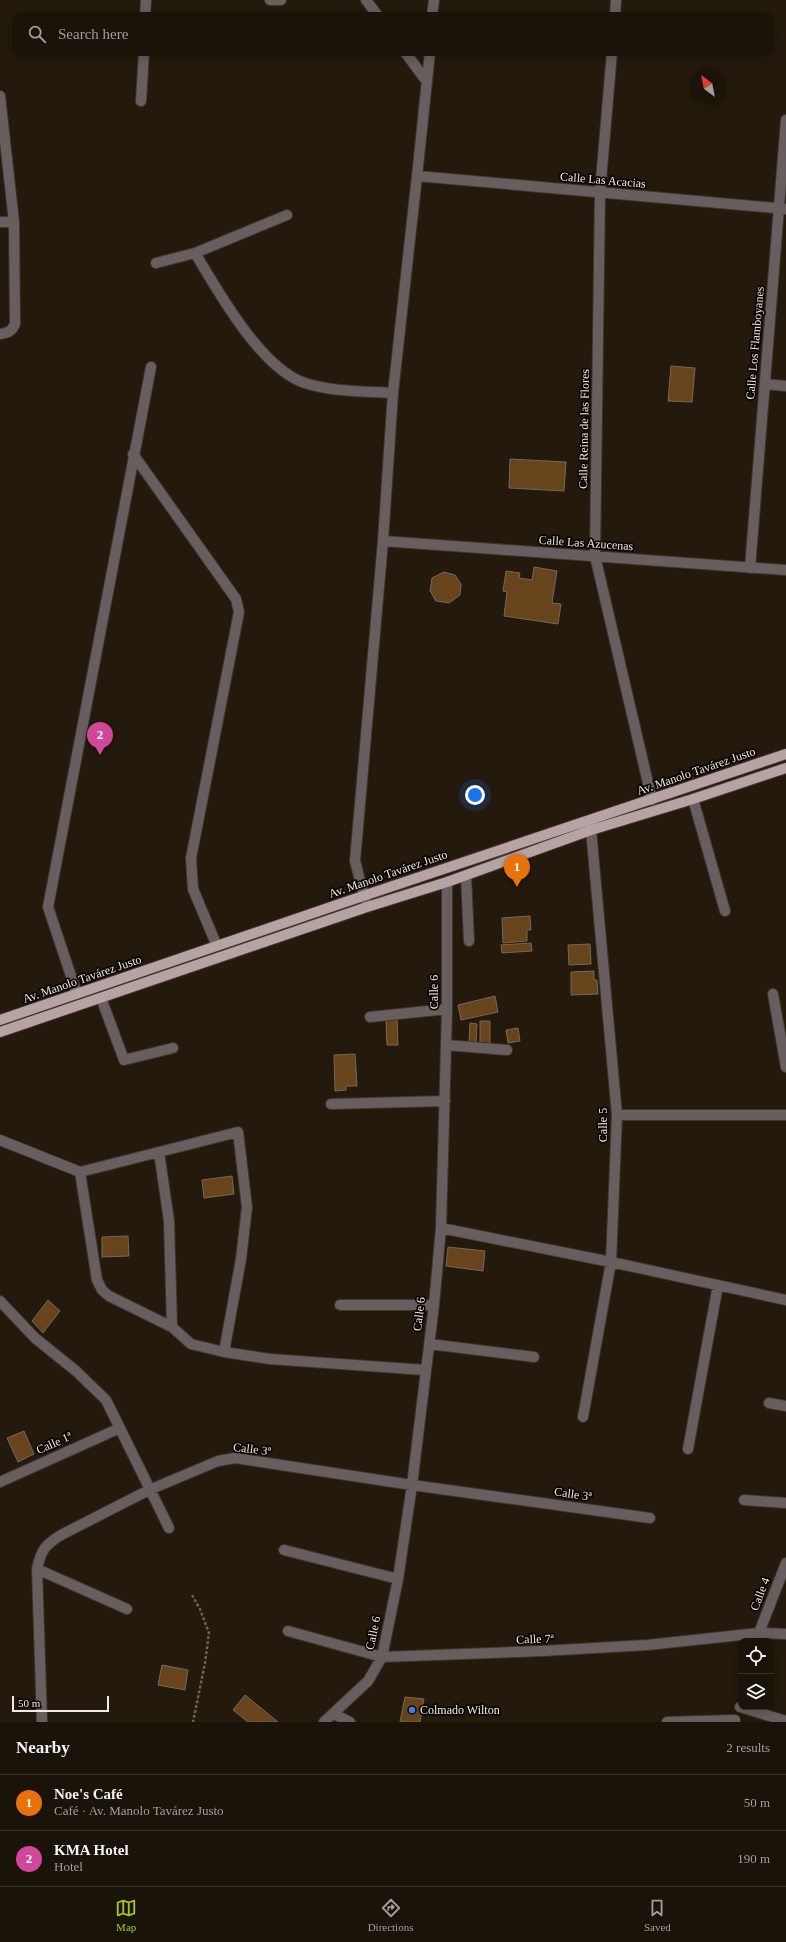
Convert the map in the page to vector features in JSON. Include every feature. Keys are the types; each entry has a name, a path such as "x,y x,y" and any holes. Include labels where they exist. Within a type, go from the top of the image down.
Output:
{"main road":[{"name":"Av. Manolo Tavárez Justo","path":"0,1020 786,754"},
{"name":"Av. Manolo Tavárez Justo","path":"0,1032 367,907 466,876 591,830 694,799 786,768"}],"street":[{"path":"145,12 146,0"},
{"path":"270,0 281,0"},
{"path":"366,0 375,12"},
{"path":"432,12 434,0"},
{"path":"615,12 616,0"},
{"path":"141,101 144,56"},
{"path":"408,56 427,82"},
{"path":"367,907 355,861 383,541 392,393 418,176 430,56"},
{"name":"Calle Reina de las Flores","path":"612,56 600,192 595,556 652,800"},
{"path":"0,96 14,222 15,324 12,330 6,334 0,334"},
{"name":"Calle Los Flamboyanes","path":"750,568 765,384 782,208 786,120"},
{"name":"Calle Las Acacias","path":"418,176 782,208"},
{"path":"156,262 195,253 287,215"},
{"path":"0,222 14,222"},
{"path":"195,253 239,323 262,351 284,373 304,383 331,389 392,393"},
{"path":"77,994 48,906 150,367"},
{"path":"765,384 786,386"},
{"path":"134,454 236,599 239,612 191,858 193,889 217,946"},
{"name":"Calle Las Azucenas","path":"383,541 786,570"},
{"path":"694,799 725,911"},
{"name":"Calle 5","path":"583,1418 611,1262 617,1115 591,830"},
{"path":"466,876 469,941"},
{"name":"Calle 6","path":"324,1722 368,1681 382,1657 398,1578 412,1485 428,1344 434,1305 441,1228 447,1010 448,882"},
{"path":"773,994 786,1067"},
{"path":"101,998 124,1060 173,1048"},
{"path":"370,1017 447,1010"},
{"path":"446,1045 507,1050"},
{"path":"332,1104 445,1101"},
{"path":"617,1115 786,1115"},
{"path":"0,1140 80,1172 238,1132 247,1207 241,1259 224,1352"},
{"path":"159,1152 169,1221 172,1327"},
{"path":"80,1172 97,1280 102,1290 109,1296 172,1327 191,1344 224,1352 270,1359 425,1370"},
{"path":"441,1228 611,1262 786,1300"},
{"path":"688,1449 718,1285"},
{"path":"0,1300 35,1338 76,1371 106,1400 169,1528"},
{"path":"340,1305 434,1305"},
{"path":"428,1344 534,1357"},
{"path":"769,1403 786,1406"},
{"name":"Calle 1ª","path":"0,1482 120,1428"},
{"name":"Calle 3ª","path":"42,1722 37,1569 40,1554 48,1544 61,1535 149,1490 218,1461 235,1458 412,1485 650,1518"},
{"path":"744,1500 786,1503"},
{"path":"284,1550 398,1578"},
{"name":"Calle 4","path":"759,1633 786,1563"},
{"path":"37,1569 127,1609"},
{"name":"Calle 7ª","path":"288,1631 382,1657 542,1652 640,1646 759,1633 768,1637 786,1634"},
{"path":"667,1722 734,1721 738,1710"},
{"path":"752,1710 786,1721"},
{"path":"334,1714 350,1722"}],"path":[{"path":"192,1595 200,1609 209,1633 205,1664 193,1722"}],"building":[{"path":"671,366 695,368 692,402 668,401"},
{"path":"510,459 566,462 564,491 509,488"},
{"path":"534,567 557,571 552,603 561,604 558,624 504,616 507,592 503,591 506,571 520,573 519,578 532,580"},
{"path":"444,572 455,575 461,584 460,595 449,603 436,601 430,591 432,578"},
{"path":"530,916 531,930 527,930 527,941 503,943 502,918"},
{"path":"531,943 532,951 502,953 501,945"},
{"path":"590,944 591,964 569,965 568,945"},
{"path":"594,971 594,980 597,980 598,994 571,995 571,972"},
{"path":"495,996 498,1012 461,1020 458,1005"},
{"path":"397,1019 398,1045 387,1045 386,1020"},
{"path":"480,1021 490,1021 490,1045 480,1045"},
{"path":"470,1023 477,1024 476,1043 469,1043"},
{"path":"518,1028 520,1041 508,1043 506,1030"},
{"path":"355,1054 357,1086 346,1086 346,1090 335,1091 334,1055"},
{"path":"232,1176 234,1194 204,1198 202,1180"},
{"path":"128,1236 129,1256 102,1257 102,1237"},
{"path":"448,1247 485,1251 483,1271 446,1266"},
{"path":"48,1300 60,1311 43,1333 32,1321"},
{"path":"24,1431 34,1454 18,1462 7,1438"},
{"path":"162,1665 188,1670 185,1690 158,1685"},
{"path":"245,1695 278,1722 248,1722 233,1710"},
{"name":"Colmado Wilton","path":"405,1697 424,1699 420,1722 400,1722"}],"place":[{"name":"KMA Hotel","path":"100,755"},
{"name":"Noe's Café","path":"517,887"},
{"name":"Colmado Wilton","path":"412,1710"}]}
